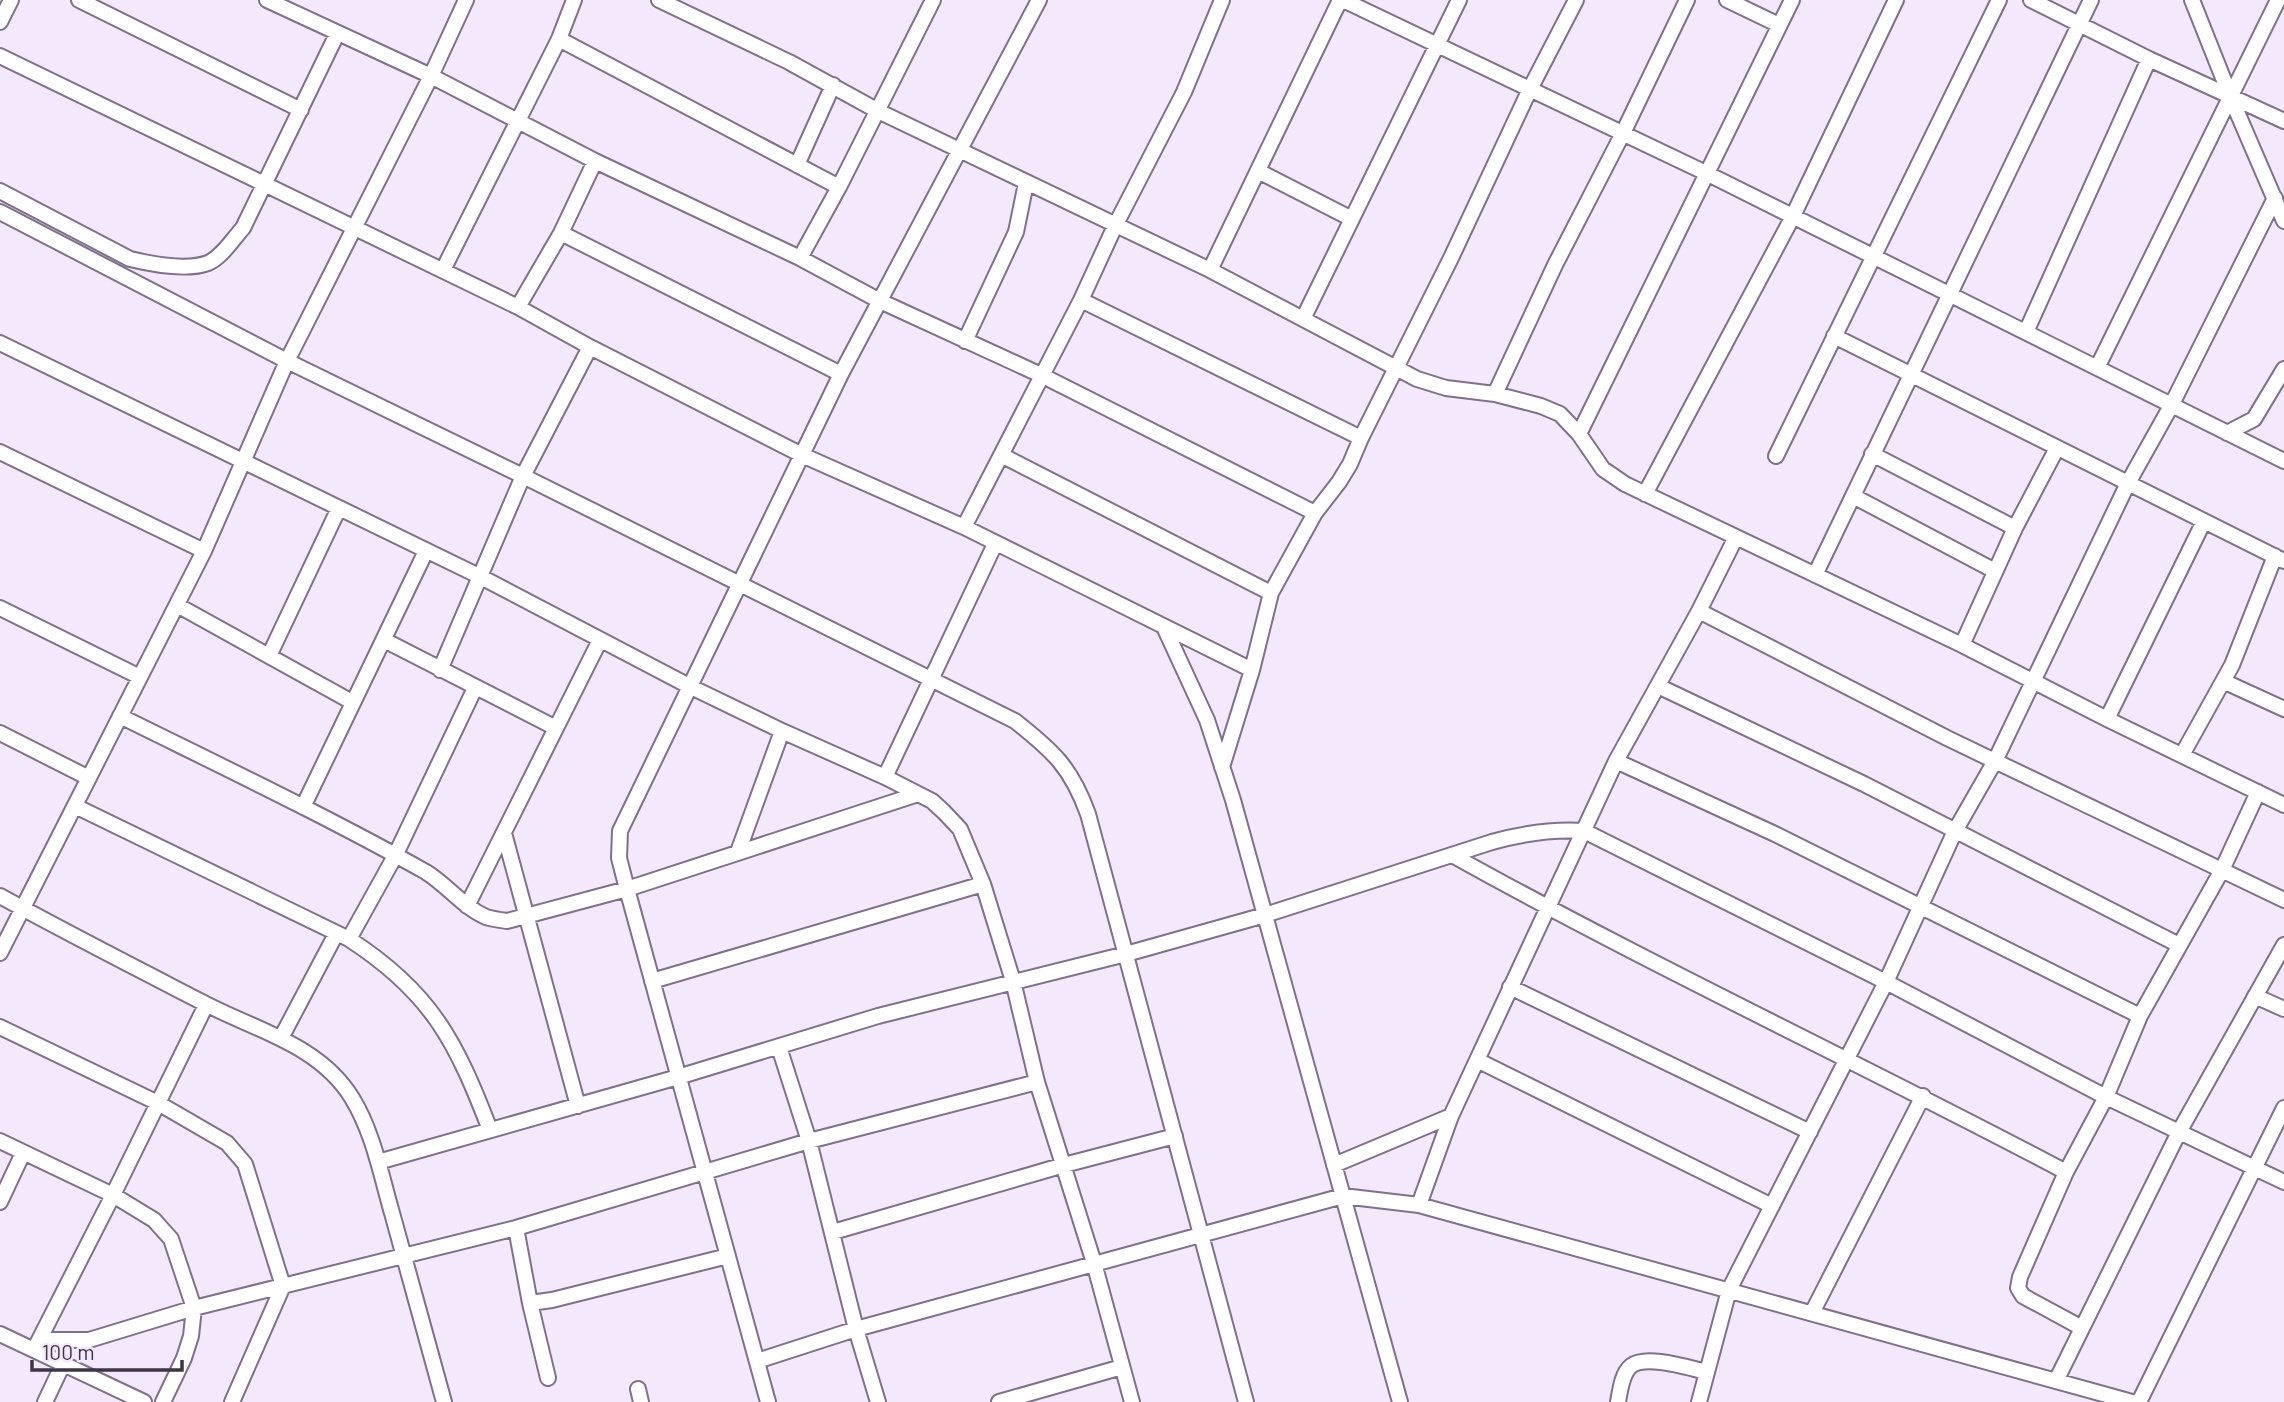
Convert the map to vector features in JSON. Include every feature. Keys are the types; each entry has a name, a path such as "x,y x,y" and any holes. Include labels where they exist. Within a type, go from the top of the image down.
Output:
{"street":[{"path":"0,22 11,0"},
{"path":"79,0 301,110"},
{"path":"267,0 431,76 595,161 800,258 880,301 1041,375 1315,513"},
{"path":"0,953 205,551 286,361 431,76 466,0"},
{"path":"443,270 559,39 574,0"},
{"path":"659,0 833,85 878,111 1210,270 1429,383 1495,394 1560,414 1579,434 1603,469 1625,484 1962,645 2284,805"},
{"path":"800,258 839,187 933,0"},
{"path":"768,1402 627,889 619,858 620,831 688,685 841,374 1039,0"},
{"path":"964,527 1082,300 1115,226 1184,92 1222,0"},
{"path":"1210,270 1342,0 1706,173 2284,461"},
{"path":"1303,319 1459,0"},
{"path":"1222,767 1252,670 1271,593 1315,513 1350,464 1360,438 1576,0"},
{"path":"1495,394 1555,265 1687,0"},
{"path":"1727,0 1779,25"},
{"path":"1579,434 1792,0"},
{"path":"1645,494 1792,218 1896,0"},
{"path":"1776,456 1999,0"},
{"path":"2031,0 2149,60 2284,121"},
{"path":"1815,575 2091,0"},
{"path":"2192,0 2284,221"},
{"path":"2097,368 2278,0"},
{"path":"0,191 130,259 179,266 207,263 243,228 337,34"},
{"path":"559,39 839,187"},
{"path":"0,56 518,307 590,347 802,455 964,527 1252,670"},
{"path":"2026,332 2149,60"},
{"path":"797,165 833,85"},
{"path":"518,307 561,233 595,161"},
{"path":"1258,171 1352,219"},
{"path":"965,341 1016,232 1026,183"},
{"path":"1699,1402 1730,1290 1886,982 1955,831 1995,761 2128,484 2171,406 2275,198"},
{"path":"0,212 286,361 1015,721 1054,753 1080,790 1088,814 1246,1402"},
{"path":"561,233 841,374"},
{"path":"1082,300 1360,438"},
{"path":"1834,336 2280,558 2236,656 2182,755"},
{"path":"0,343 481,577 688,685 885,777 944,811 960,829 983,884 1013,981 1037,1082 1094,1263 1132,1402"},
{"path":"440,670 523,476 590,347"},
{"path":"2227,433 2254,419 2284,369"},
{"path":"1962,645 2015,528 2057,448"},
{"path":"0,452 205,551"},
{"path":"1872,454 2015,528"},
{"path":"1002,455 1271,593"},
{"path":"1853,496 1995,571"},
{"path":"269,656 340,508"},
{"path":"2107,719 2204,521"},
{"path":"1419,1205 1451,1116 1546,908 1616,761 1699,611 1736,537"},
{"path":"885,777 995,544"},
{"path":"303,807 426,551"},
{"path":"177,605 352,702"},
{"path":"0,608 140,677"},
{"path":"1699,611 1995,761 2284,900"},
{"path":"1165,629 1207,720 1222,767 1399,1402"},
{"path":"384,640 556,728"},
{"path":"467,906 600,640"},
{"path":"2223,681 2284,709"},
{"path":"1658,687 1864,785 2179,945"},
{"path":"281,1038 342,936 395,856 475,688"},
{"path":"120,716 303,807 428,874 467,906 487,918 507,921 627,889 918,794"},
{"path":"738,852 782,731"},
{"path":"0,733 89,778"},
{"path":"1616,761 1775,834 2140,1016"},
{"path":"2082,1328 2023,1296 2018,1288 2020,1277 2066,1172 2106,1097 2140,1016 2222,870 2259,792"},
{"path":"75,806 342,936 379,958 423,999 441,1025 469,1076 490,1130"},
{"path":"378,1162 678,1077 878,1016 1126,954 1265,915 1525,833 1557,829 1584,831 1886,982 2106,1097 2284,1182"},
{"path":"504,833 578,1105"},
{"path":"1452,855 1546,908 1923,1096 2066,1172"},
{"path":"652,981 983,884"},
{"path":"0,896 206,1004 281,1038 313,1057 335,1076 358,1110 378,1162 444,1402"},
{"path":"2056,1381 2179,1132 2284,944"},
{"path":"1510,987 1810,1132"},
{"path":"2255,996 2284,1009"},
{"path":"37,1345 206,1004"},
{"path":"0,1027 158,1103 227,1143 245,1164 283,1286 232,1402"},
{"path":"779,1047 809,1141 856,1329 878,1402"},
{"path":"1477,1060 1772,1206"},
{"path":"37,1345 89,1340 194,1308 516,1228 809,1141 1037,1082"},
{"path":"1812,1313 1923,1096"},
{"path":"2139,1402 2284,1108"},
{"path":"1334,1165 1451,1116"},
{"path":"833,1232 1175,1136"},
{"path":"0,1141 113,1195 139,1210 165,1231 176,1251 194,1308 191,1336 184,1358 163,1402"},
{"path":"0,1202 23,1153"},
{"path":"757,1361 856,1329 1343,1196 1419,1205 2132,1402"},
{"path":"516,1228 548,1378"},
{"path":"530,1303 552,1300 728,1256"},
{"path":"0,1334 37,1345 63,1364 144,1402"},
{"path":"1618,1402 1623,1378 1630,1366 1640,1362 1650,1360 1707,1372"},
{"path":"45,1402 63,1364"},
{"path":"999,1402 1122,1367"}]}
